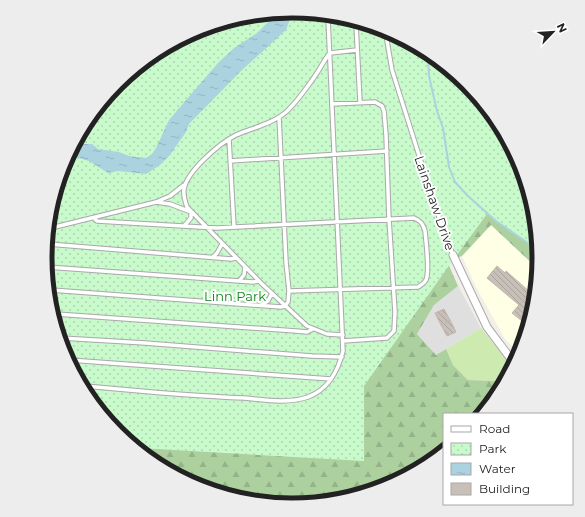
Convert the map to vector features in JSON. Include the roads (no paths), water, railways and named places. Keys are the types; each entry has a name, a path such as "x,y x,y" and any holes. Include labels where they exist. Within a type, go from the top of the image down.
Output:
{"street":[{"name":"Lainshaw Drive","path":"453,255 486,327 511,359"}],"lane":[{"path":"89,386 213,397 282,401 296,400 308,397 320,390 339,368 343,351 343,335 328,21"},
{"path":"356,26 360,102"},
{"name":"Lainshaw Drive","path":"386,37 392,70 435,206 453,255"},
{"path":"343,335 326,334 307,326 285,306 191,212 187,207 184,198 184,188 198,166 210,153 230,139 285,113 301,96 330,53 357,50"},
{"path":"332,104 375,102 382,106 385,120 387,151 395,325 394,331 392,335 387,338 343,341"},
{"path":"279,117 286,262 289,291 288,302 285,306"},
{"path":"230,139 234,227"},
{"path":"230,161 387,151"},
{"path":"54,227 156,202 170,196 186,183"},
{"path":"156,202 170,204 191,212"},
{"path":"184,226 191,218 191,212"},
{"path":"94,218 97,221 206,228 414,218 423,224 425,231 428,271 426,280 423,284 418,286 393,288 289,291"},
{"path":"53,244 231,259 236,258"},
{"path":"213,257 222,244"},
{"path":"53,267 252,282 259,281"},
{"path":"239,281 244,276 245,267"},
{"path":"54,290 281,307 285,306"},
{"path":"260,305 268,301 272,293"},
{"path":"59,314 307,332 313,329"},
{"path":"66,338 342,357"},
{"path":"75,360 331,379"}],"water":[{"path":"290,18 286,30 241,71 189,124 186,132 169,156 160,165 146,174 118,171 108,173 89,161 75,157 81,144 92,144 98,149 119,152 129,156 146,158 152,154 169,120 218,63 234,48 257,33 271,19"}],"waterway":[{"path":"428,61 429,76 437,111 443,128 449,167 455,182 496,221 532,246"}],"park label":[{"name":"Linn Park","path":"235,296"}]}
